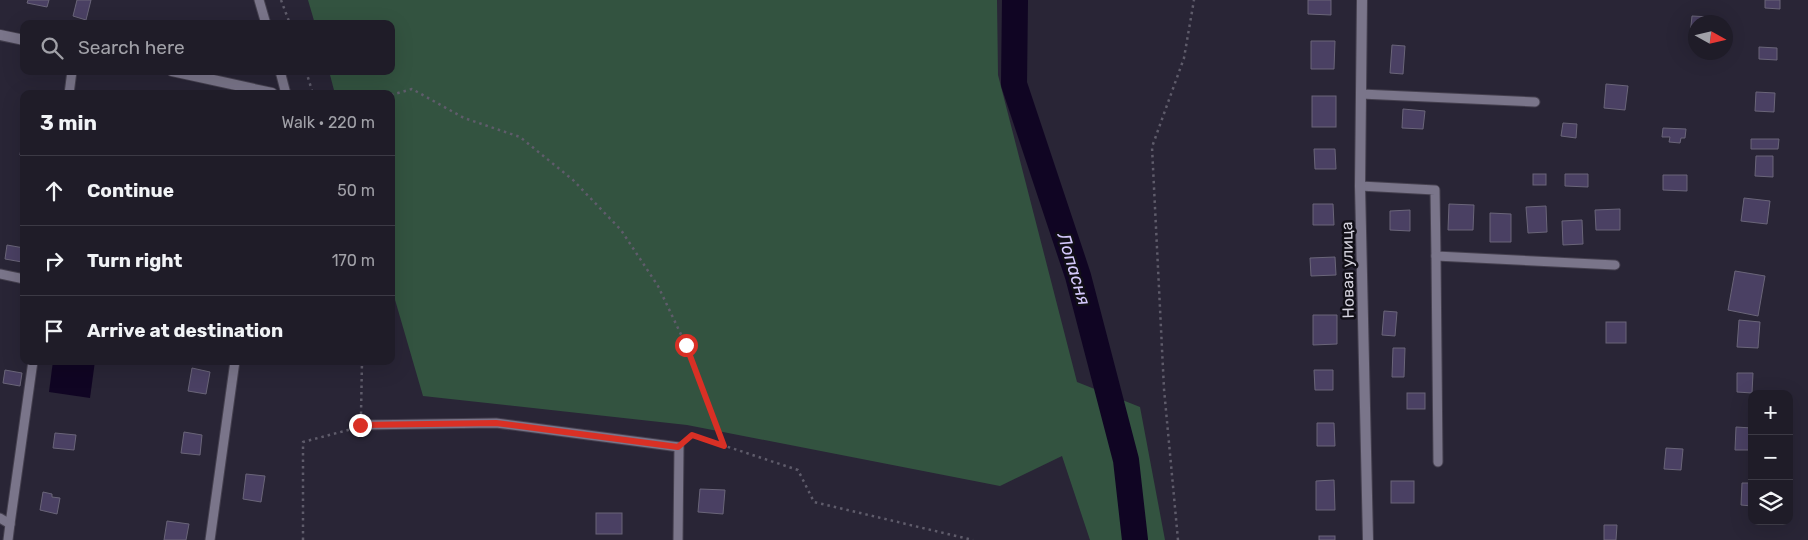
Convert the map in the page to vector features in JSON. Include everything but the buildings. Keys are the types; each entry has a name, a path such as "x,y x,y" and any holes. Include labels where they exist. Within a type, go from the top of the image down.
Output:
{"street":[{"name":"Новая улица","path":"1362,0 1360,186 1368,540"},
{"path":"0,35 20,39"},
{"path":"190,75 258,90"}],"lane":[{"path":"260,0 265,20"},
{"path":"70,90 71,75"},
{"path":"281,75 285,90"},
{"path":"1361,94 1535,102"},
{"path":"1360,186 1435,190 1438,462"},
{"path":"1436,256 1615,265"},
{"path":"0,274 20,278"},
{"path":"8,540 32,365"},
{"path":"210,540 234,365"},
{"path":"360,425 496,423 678,447 678,540"},
{"path":"0,518 10,524"}],"path":[{"path":"281,0 288,20"},
{"path":"1178,540 1164,389 1152,147 1184,58 1194,0"},
{"path":"307,75 312,90"},
{"path":"395,94 412,89 464,118 520,137 573,180 621,230 662,295 686,345 724,446"},
{"path":"303,540 303,442 360,425 362,365"},
{"path":"678,447 692,435 798,470 814,502 973,540"}],"green space":[{"path":"308,0 997,0 998,75 1077,382 1140,407 1165,540 1090,540 1062,456 1000,486 687,425 423,396 395,300 395,90 334,90 330,75 395,75 395,20 314,20"}],"shaded area":[{"path":"52,365 94,365 90,398 49,392"}],"waterway":[{"name":"Лопасня","path":"1015,0 1014,84 1078,276 1126,460 1135,540"}],"route":[{"path":"360,425 496,423 678,447 692,435 724,446 686,345"}]}
